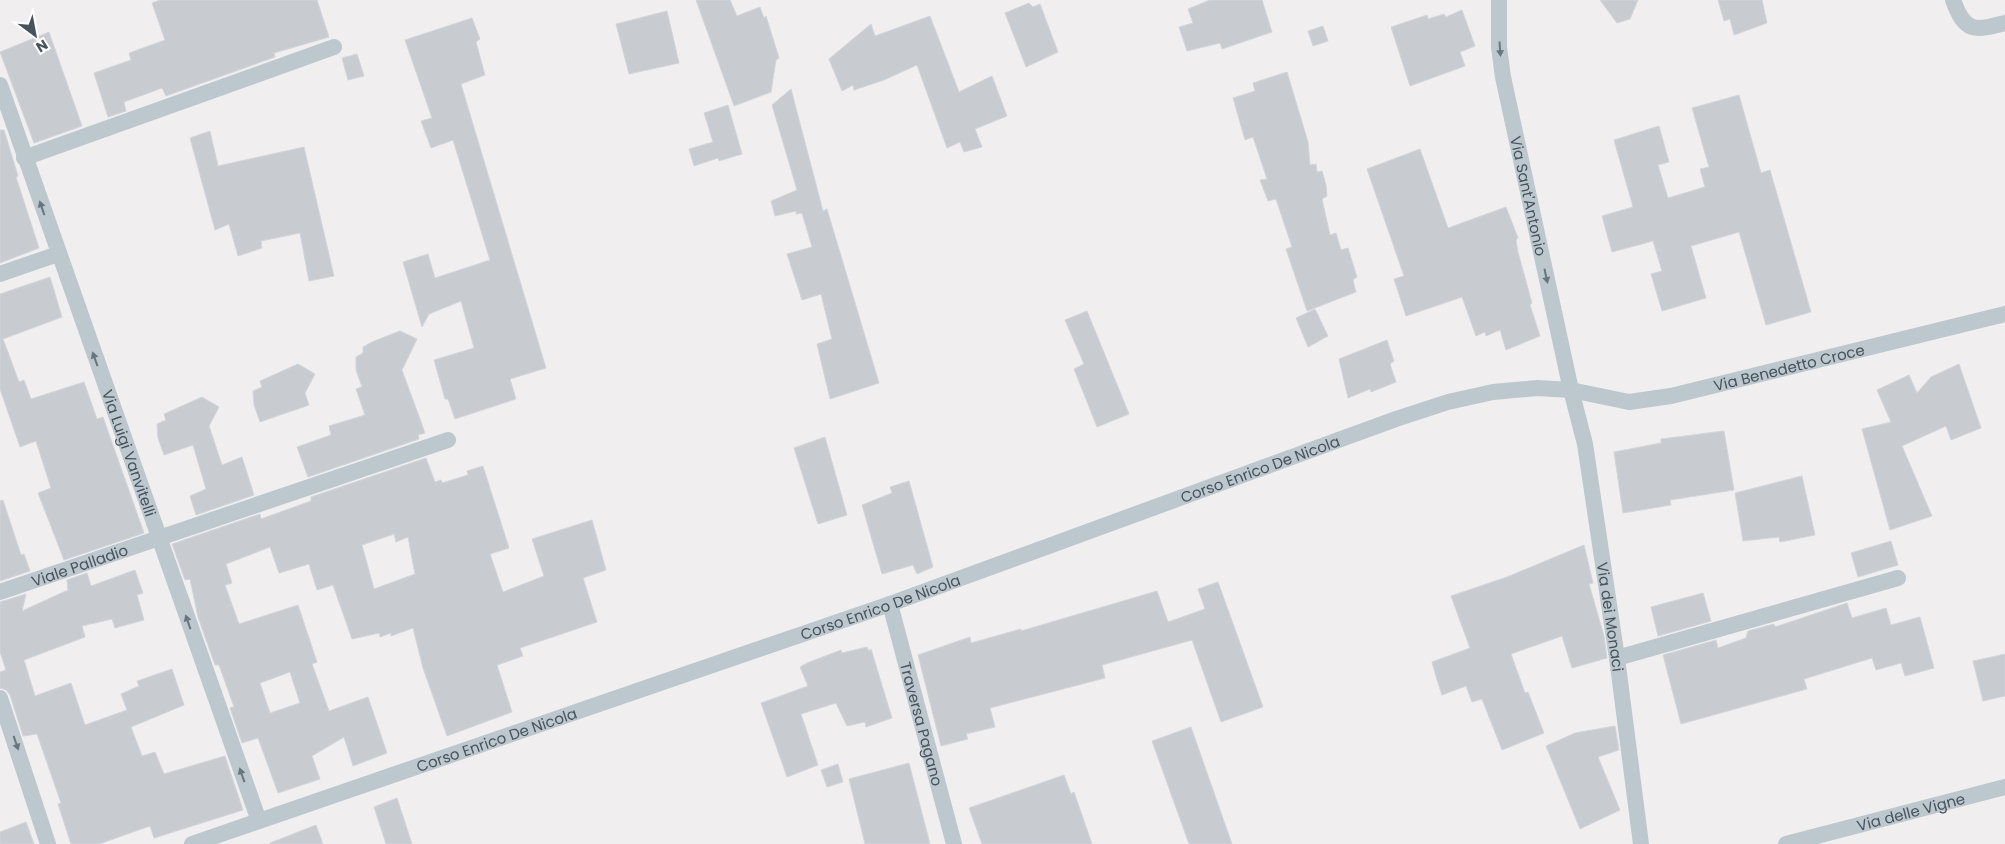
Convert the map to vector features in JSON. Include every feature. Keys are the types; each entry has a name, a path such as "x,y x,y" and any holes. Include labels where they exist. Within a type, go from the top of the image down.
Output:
{"street":[{"name":"Via Sant'Antonio","path":"1499,0 1503,77 1571,390"},
{"path":"1954,0 1962,21 1972,28 1983,29 2005,23"},
{"path":"24,158 334,47"},
{"name":"Via Luigi Vanvitelli","path":"0,85 24,158 258,821"},
{"path":"0,274 58,254"},
{"name":"Via Benedetto Croce","path":"1571,390 1629,402 1671,396 2005,314"},
{"name":"Corso Enrico De Nicola","path":"192,844 890,604 1396,419 1448,402 1493,392 1537,388 1571,390"},
{"name":"Via dei Monaci","path":"1571,390 1585,444 1617,658 1641,844"},
{"name":"Viale Palladio","path":"0,592 448,440"},
{"path":"1617,658 1898,578"},
{"name":"Traversa Pagano","path":"890,604 954,844"},
{"path":"0,698 48,844"},
{"name":"Via delle Vigne","path":"1786,844 2005,787"}],"building":[{"path":"160,0 317,0 329,37 274,53 275,57 166,96 162,88 124,102 126,111 108,117 94,73 131,60 129,53 165,40 152,3"},
{"path":"696,0 730,0 737,16 760,7 764,18 766,16 779,58 776,60 771,92 734,106"},
{"path":"1210,0 1262,0 1272,32 1222,49 1220,43 1187,51 1179,27 1193,23 1188,9"},
{"path":"1600,0 1638,0 1630,19 1617,23"},
{"path":"1718,0 1762,0 1767,23 1734,35 1730,19 1724,21"},
{"path":"1029,3 1033,7 1040,4 1058,52 1026,67 1005,13"},
{"path":"1462,10 1475,46 1460,52 1465,66 1410,86 1391,27 1427,15 1428,19 1444,14 1446,17"},
{"path":"667,11 679,63 629,74 616,24"},
{"path":"930,16 959,92 992,76 1007,116 975,129 982,147 964,152 960,142 947,148 917,65 884,80 854,90 853,85 842,91 829,59 871,24 875,36"},
{"path":"472,18 480,39 476,42 485,75 461,84 546,368 510,379 516,399 455,419 448,399 445,399 434,360 474,348 461,301 429,314 422,327 403,262 428,254 435,278 490,260 453,140 431,148 421,121 432,118 405,40"},
{"path":"1323,26 1328,41 1313,46 1308,31"},
{"path":"49,32 82,126 34,143 0,52"},
{"path":"357,54 364,76 348,80 342,58"},
{"path":"1287,72 1308,142 1310,165 1316,164 1317,172 1322,171 1326,185 1327,196 1322,199 1330,235 1336,233 1341,250 1348,248 1357,277 1353,280 1356,292 1307,311 1286,249 1292,247 1276,199 1268,201 1260,180 1267,179 1253,137 1245,140 1233,98 1255,91 1253,83"},
{"path":"791,89 823,211 827,209 879,383 830,399 817,344 832,339 821,294 802,300 787,254 812,247 802,213 796,214 796,211 775,216 771,201 797,190 772,105"},
{"path":"1739,95 1761,173 1770,170 1811,312 1766,325 1739,232 1691,246 1706,298 1662,311 1651,274 1662,271 1653,241 1612,252 1602,216 1633,207 1614,140 1659,126 1669,162 1658,165 1668,198 1705,187 1700,169 1709,167 1692,108"},
{"path":"728,105 742,154 719,161 718,158 694,166 689,149 713,142 704,113"},
{"path":"0,130 4,130 18,176 16,177 39,248 0,263"},
{"path":"210,131 218,166 304,147 334,276 309,281 300,233 261,241 262,248 238,256 229,224 215,230 190,138"},
{"path":"1420,149 1448,228 1506,207 1518,238 1516,240 1518,252 1532,303 1530,305 1540,336 1506,350 1500,330 1486,336 1485,332 1476,336 1462,297 1406,316 1394,279 1404,276 1367,169"},
{"path":"50,277 62,317 3,339 19,382 24,380 31,399 84,382 97,419 103,417 144,533 64,560 38,493 51,488 36,441 20,447 0,389 0,294"},
{"path":"1315,309 1328,336 1308,347 1296,318"},
{"path":"1087,311 1129,414 1097,427 1074,369 1084,364 1065,320"},
{"path":"400,331 417,339 402,370 425,433 418,435 419,439 308,477 297,447 331,435 329,426 365,415 356,389 362,387 356,370 356,357 363,353 363,347"},
{"path":"1387,340 1394,361 1390,364 1396,382 1371,392 1370,389 1348,398 1339,359"},
{"path":"298,364 315,374 305,393 309,405 260,422 254,405 253,391 262,387 260,381"},
{"path":"1959,364 1981,428 1951,440 1946,426 1902,446 1932,516 1890,530 1862,429 1891,422 1877,390 1909,375 1917,393 1931,377"},
{"path":"202,397 219,407 209,426 222,465 242,457 254,495 196,515 190,496 206,489 193,445 164,455 158,438 157,424 166,420 164,414"},
{"path":"1724,431 1734,490 1670,500 1671,505 1623,513 1614,452 1661,443 1661,439"},
{"path":"825,437 847,515 818,524 794,448"},
{"path":"426,458 435,482 441,480 442,483 468,475 467,471 483,466 509,548 490,554 503,592 544,576 532,539 592,520 606,570 583,578 597,622 520,648 523,656 497,665 512,712 447,736 423,668 413,628 391,636 391,633 380,637 379,633 352,639 333,585 317,590 309,564 279,573 270,547 226,564 232,583 225,585 239,624 298,605 317,662 312,664 329,711 368,697 387,753 353,766 344,737 312,756 320,779 278,793 258,738 242,743 230,708 234,707 219,665 215,665 198,617 190,579 185,580 172,544 260,514 261,519 311,501 311,497","holes":["394,534 396,542 408,537 415,574 374,589 362,545","290,672 300,703 270,713 260,683"]},
{"path":"1802,476 1815,535 1780,542 1779,537 1743,541 1735,493"},
{"path":"909,481 933,567 917,574 913,565 882,574 862,505 892,493 890,487"},
{"path":"3,500 21,555 24,554 30,571 0,581 0,501"},
{"path":"1891,541 1898,565 1858,577 1851,553"},
{"path":"1584,545 1593,583 1589,584 1604,636 1607,658 1572,668 1562,636 1511,654 1525,693 1528,692 1544,733 1502,750 1482,699 1472,702 1466,686 1442,695 1437,680 1432,662 1470,648 1451,596 1507,577"},
{"path":"135,570 143,593 137,595 144,620 115,628 112,619 82,626 85,637 24,660 35,696 71,683 85,725 127,710 121,694 139,686 137,681 172,669 184,705 131,727 142,756 155,752 164,774 225,756 243,810 154,838 150,826 99,844 71,844 58,804 61,803 37,734 23,736 10,695 6,690 0,688 0,672 6,670 0,652 0,602 26,594 22,611 68,590 67,580 87,573 91,586"},
{"path":"1218,582 1263,707 1221,722 1192,640 1102,665 1105,678 990,708 995,727 966,734 968,739 941,746 918,655 970,637 971,643 1021,629 1021,631 1157,591 1168,622 1205,609 1198,589"},
{"path":"1703,593 1711,621 1658,636 1651,607"},
{"path":"1847,603 1852,618 1886,608 1891,625 1920,617 1934,668 1905,676 1901,663 1876,670 1872,658 1804,679 1807,689 1681,724 1663,655 1716,640 1718,648 1746,638 1748,631 1774,624 1775,627"},
{"path":"867,647 869,651 871,649 892,718 866,727 865,722 847,726 836,703 801,714 818,765 787,777 761,703 808,686 800,667 807,663 841,650 842,653"},
{"path":"2005,654 2005,696 1983,701 1973,661"},
{"path":"1615,726 1619,750 1598,757 1620,810 1580,829 1546,746 1575,733"},
{"path":"1191,727 1232,844 1189,844 1152,741"},
{"path":"909,763 930,844 865,844 849,779"},
{"path":"838,764 843,782 827,787 821,770"},
{"path":"1064,775 1071,794 1074,792 1092,844 982,844 969,808"},
{"path":"397,798 412,844 386,844 374,807"},
{"path":"26,822 34,844 0,844 0,832"},
{"path":"316,825 323,844 270,844 270,843"}]}
